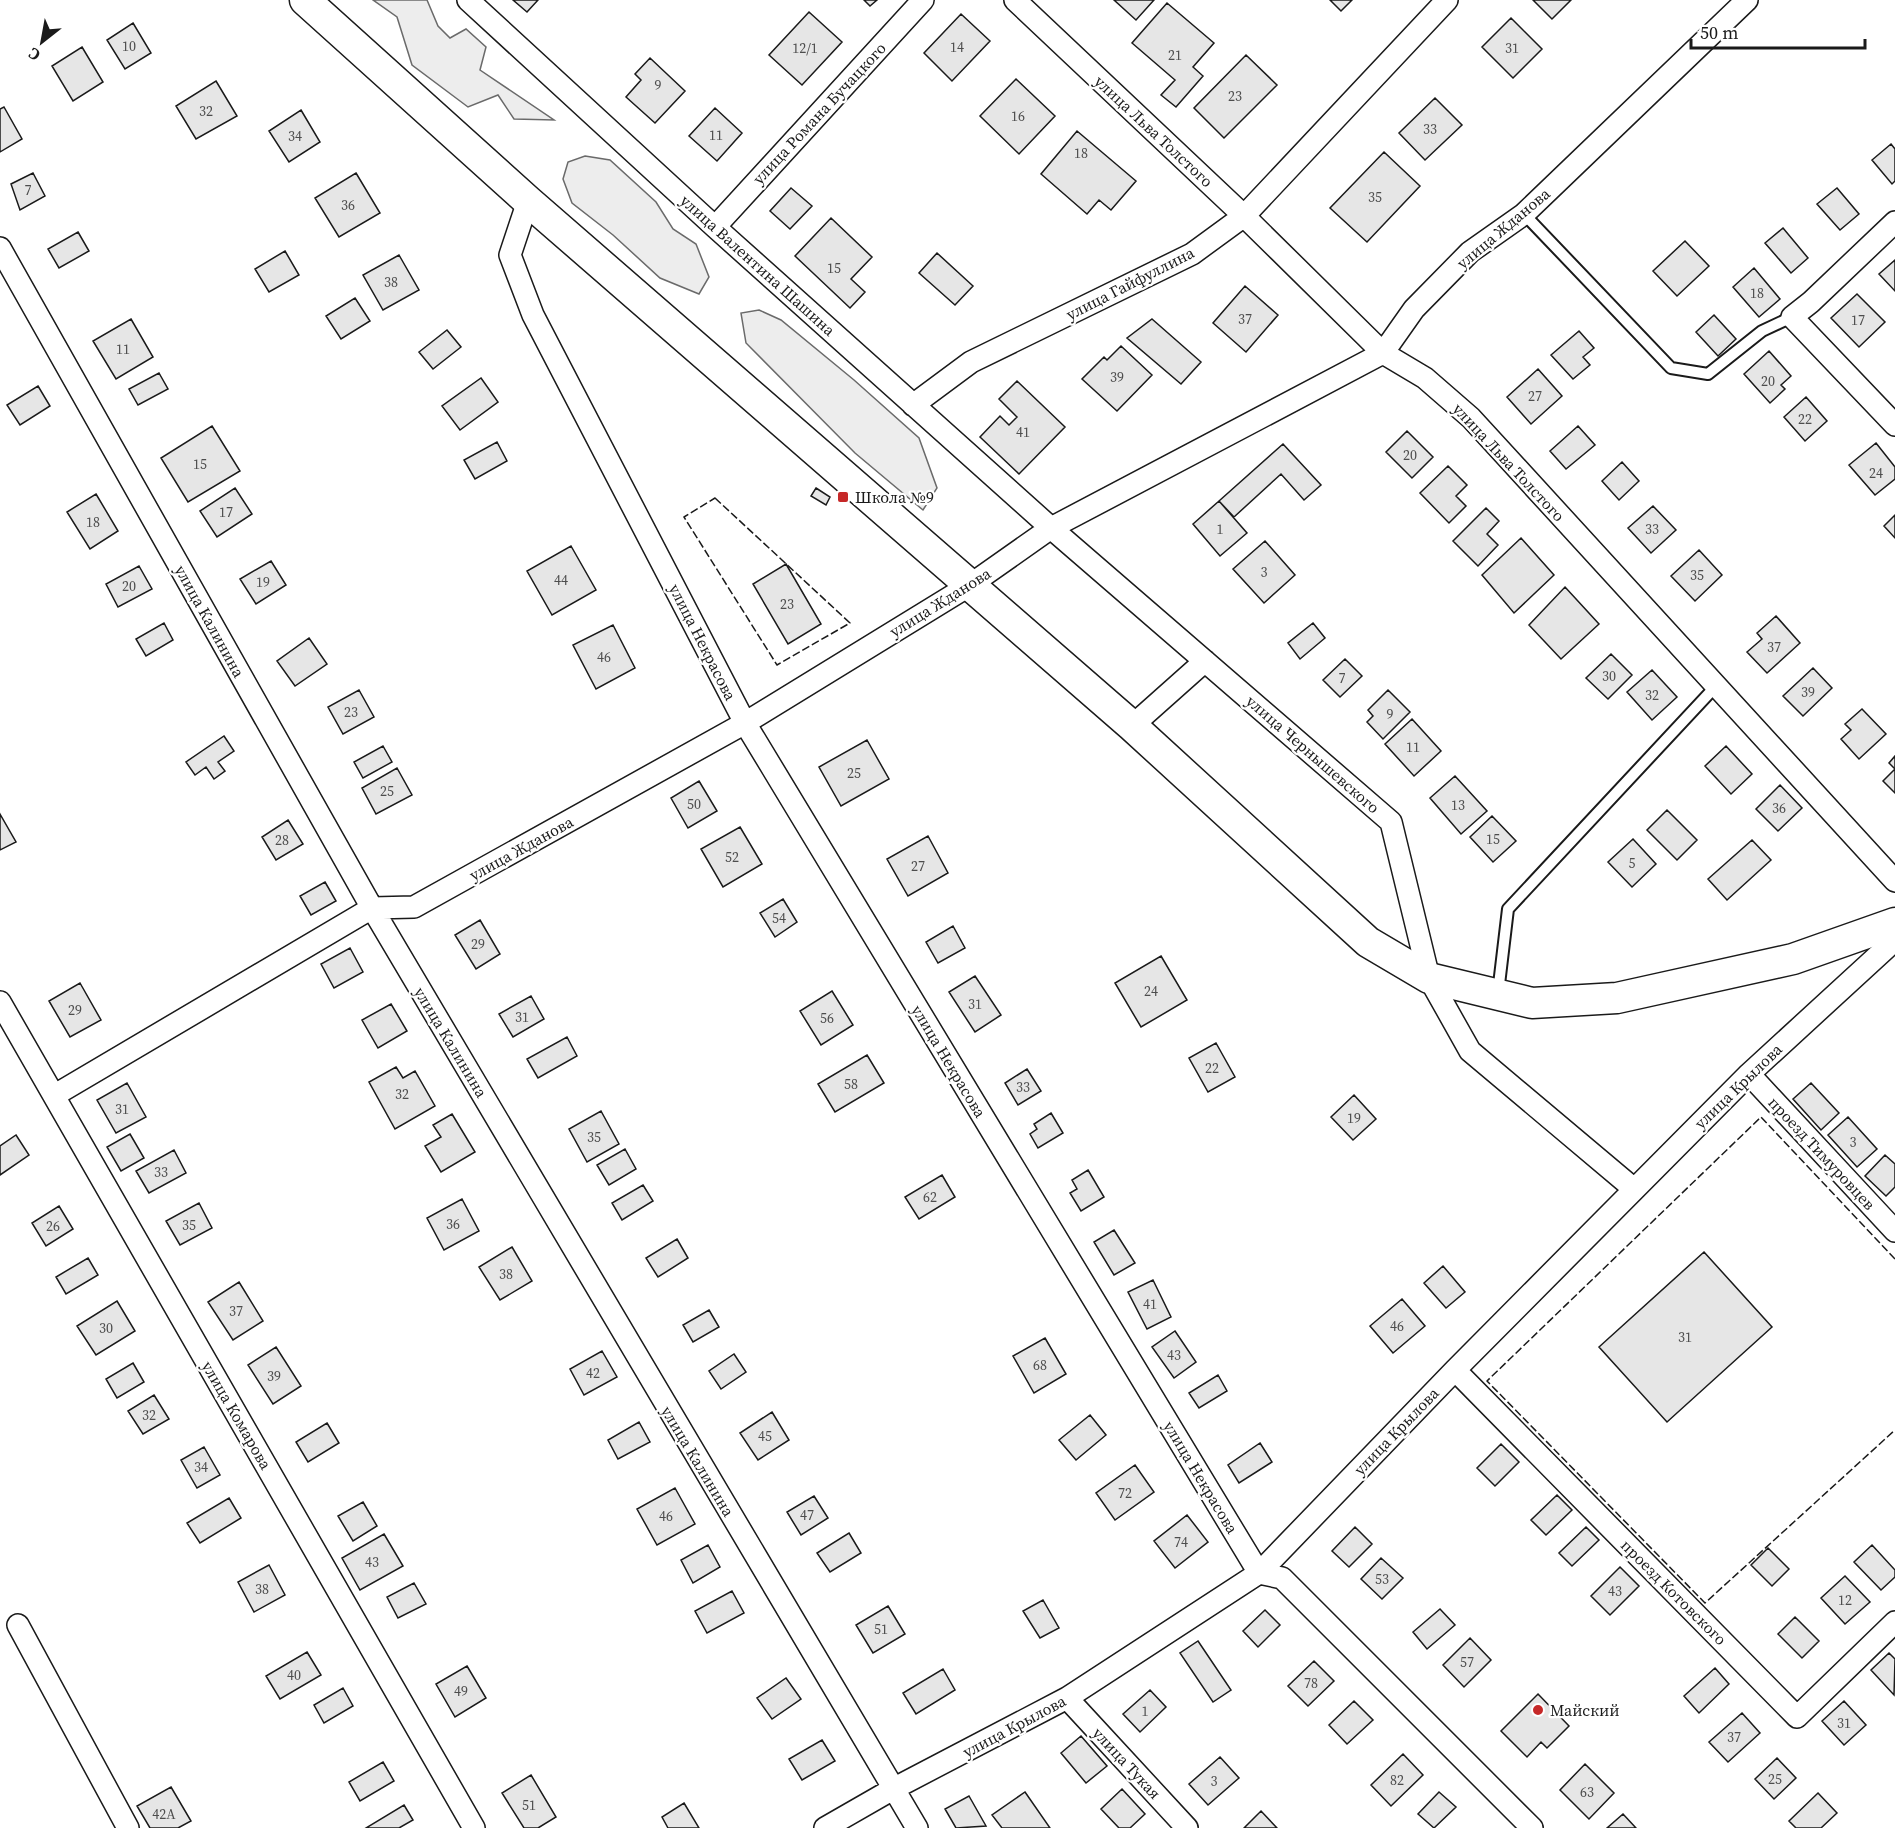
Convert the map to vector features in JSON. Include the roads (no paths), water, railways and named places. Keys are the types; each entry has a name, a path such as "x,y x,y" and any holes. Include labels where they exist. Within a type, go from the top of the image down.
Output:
{"street":[{"path":"304,0 528,201 1132,726 1368,942 1429,978 1532,1004 1617,998 1794,959 1895,923"},
{"name":"улица Валентина Шашина","path":"468,0 715,227 1051,528"},
{"name":"улица Романа Бучацкого","path":"715,227 923,0"},
{"name":"улица Льва Толстого","path":"1015,0 1244,216 1383,353 1425,378 1471,418 1895,881"},
{"name":"улица Гайфуллина","path":"914,405 971,362 1192,254 1244,216 1447,0"},
{"name":"улица Жданова","path":"55,1095 372,908 414,907 745,723 970,585 1051,528 1383,353 1414,309 1462,260 1524,214 1748,0"},
{"name":"улица Некрасова","path":"528,201 510,255 533,315 745,723 1259,1573"},
{"path":"1895,222 1811,302 1792,317 1895,425"},
{"name":"улица Калинина","path":"0,248 372,908 917,1828"},
{"name":"улица Чернышевского","path":"1051,528 1390,822 1429,978 1470,1051 1634,1189"},
{"path":"1132,726 1205,661"},
{"name":"улица Крылова","path":"825,1828 892,1789 1067,1698 1259,1573 1455,1370 1749,1074 1895,940"},
{"name":"улица Комарова","path":"0,1002 474,1828"},
{"name":"проезд Тимуровцев","path":"1749,1074 1895,1231"},
{"name":"проезд Котовского","path":"1455,1370 1797,1717 1895,1622"},
{"path":"1259,1573 1282,1578 1532,1828"},
{"path":"18,1625 128,1828"},
{"name":"улица Тукая","path":"1067,1698 1187,1828"}],"lane":[{"path":"1524,214 1671,368 1708,374 1762,331 1792,317"},
{"path":"1498,996 1508,909 1716,686"}],"place":[{"name":"Школа №9","path":"843,497"},
{"name":"Майский","path":"1538,1710"}]}
